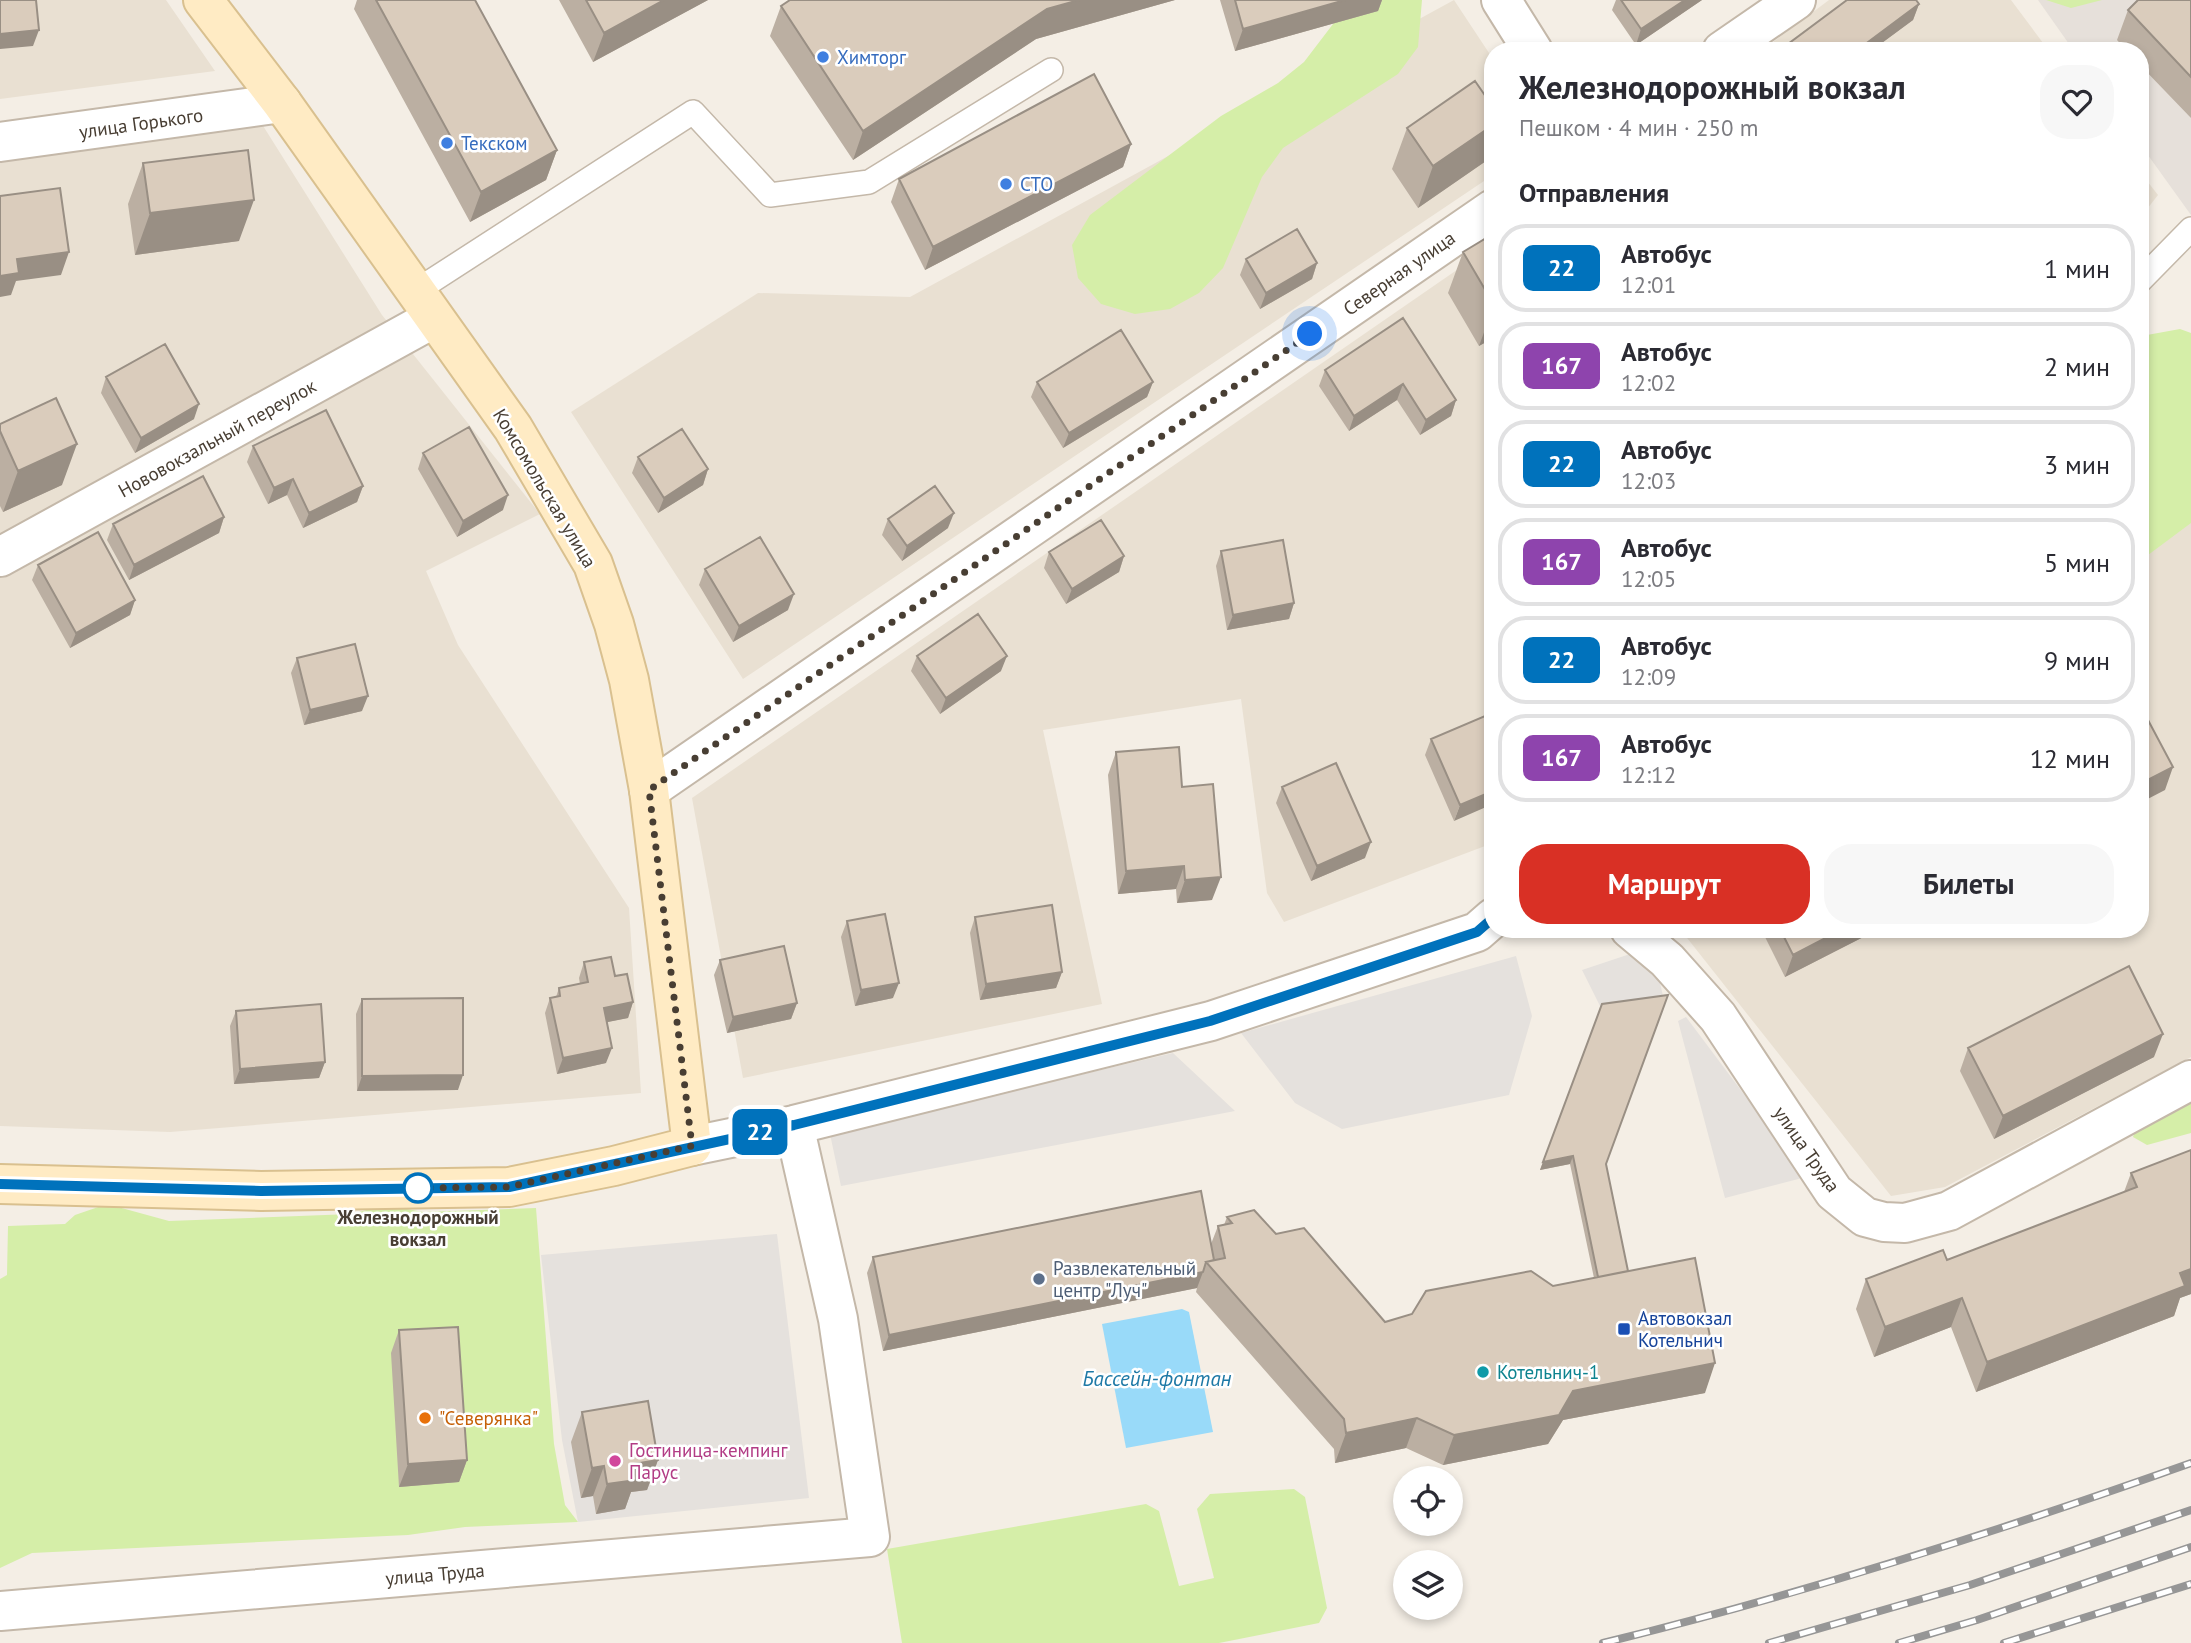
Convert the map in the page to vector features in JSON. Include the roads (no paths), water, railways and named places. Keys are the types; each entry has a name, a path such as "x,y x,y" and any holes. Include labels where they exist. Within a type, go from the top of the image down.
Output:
{"street":[{"name":"Комсомольская улица","path":"203,0 282,103 513,428 593,564 614,624 629,680 649,790 692,1146"},
{"path":"1501,0 1527,42"},
{"path":"1735,42 1796,0"},
{"name":"улица Горького","path":"0,142 282,103"},
{"name":"Северная улица","path":"649,790 1484,215"},
{"name":"Нововокзальный переулок","path":"0,557 425,305"},
{"path":"0,1184 261,1191 509,1187 794,1125 1210,1021 1477,932 1484,926"},
{"name":"улица Труда","path":"1641,938 1667,960 1718,1017 1835,1192 1865,1217 1884,1222 1905,1223 1948,1211 2191,1080"},
{"name":"улица Труда","path":"0,1611 870,1537 838,1319 794,1125"}],"lane":[{"path":"425,305 693,112 770,195 869,182 1051,70"},
{"path":"2149,272 2191,229"}],"water":[{"name":"Бассейн-фонтан","path":"1182,1309 1189,1312 1213,1432 1126,1448 1102,1324"}],"railway":[{"path":"1603,1643 1826,1583 2191,1463"},
{"path":"1769,1643 1970,1585 2191,1510"},
{"path":"1899,1643 1977,1620 2191,1547"},
{"path":"2004,1643 2191,1584"}],"place":[{"name":"Химторг","path":"823,57"},
{"name":"Текском","path":"447,143"},
{"name":"СТО","path":"1006,184"},
{"name":"Железнодорожный вокзал","path":"418,1188"},
{"name":"Развлекательный центр \"Луч\"","path":"1039,1279"},
{"name":"Автовокзал Котельнич","path":"1624,1329"},
{"name":"Котельнич-1","path":"1483,1372"},
{"name":"\"Северянка\"","path":"425,1418"},
{"name":"Гостиница-кемпинг Парус","path":"615,1461"}]}
